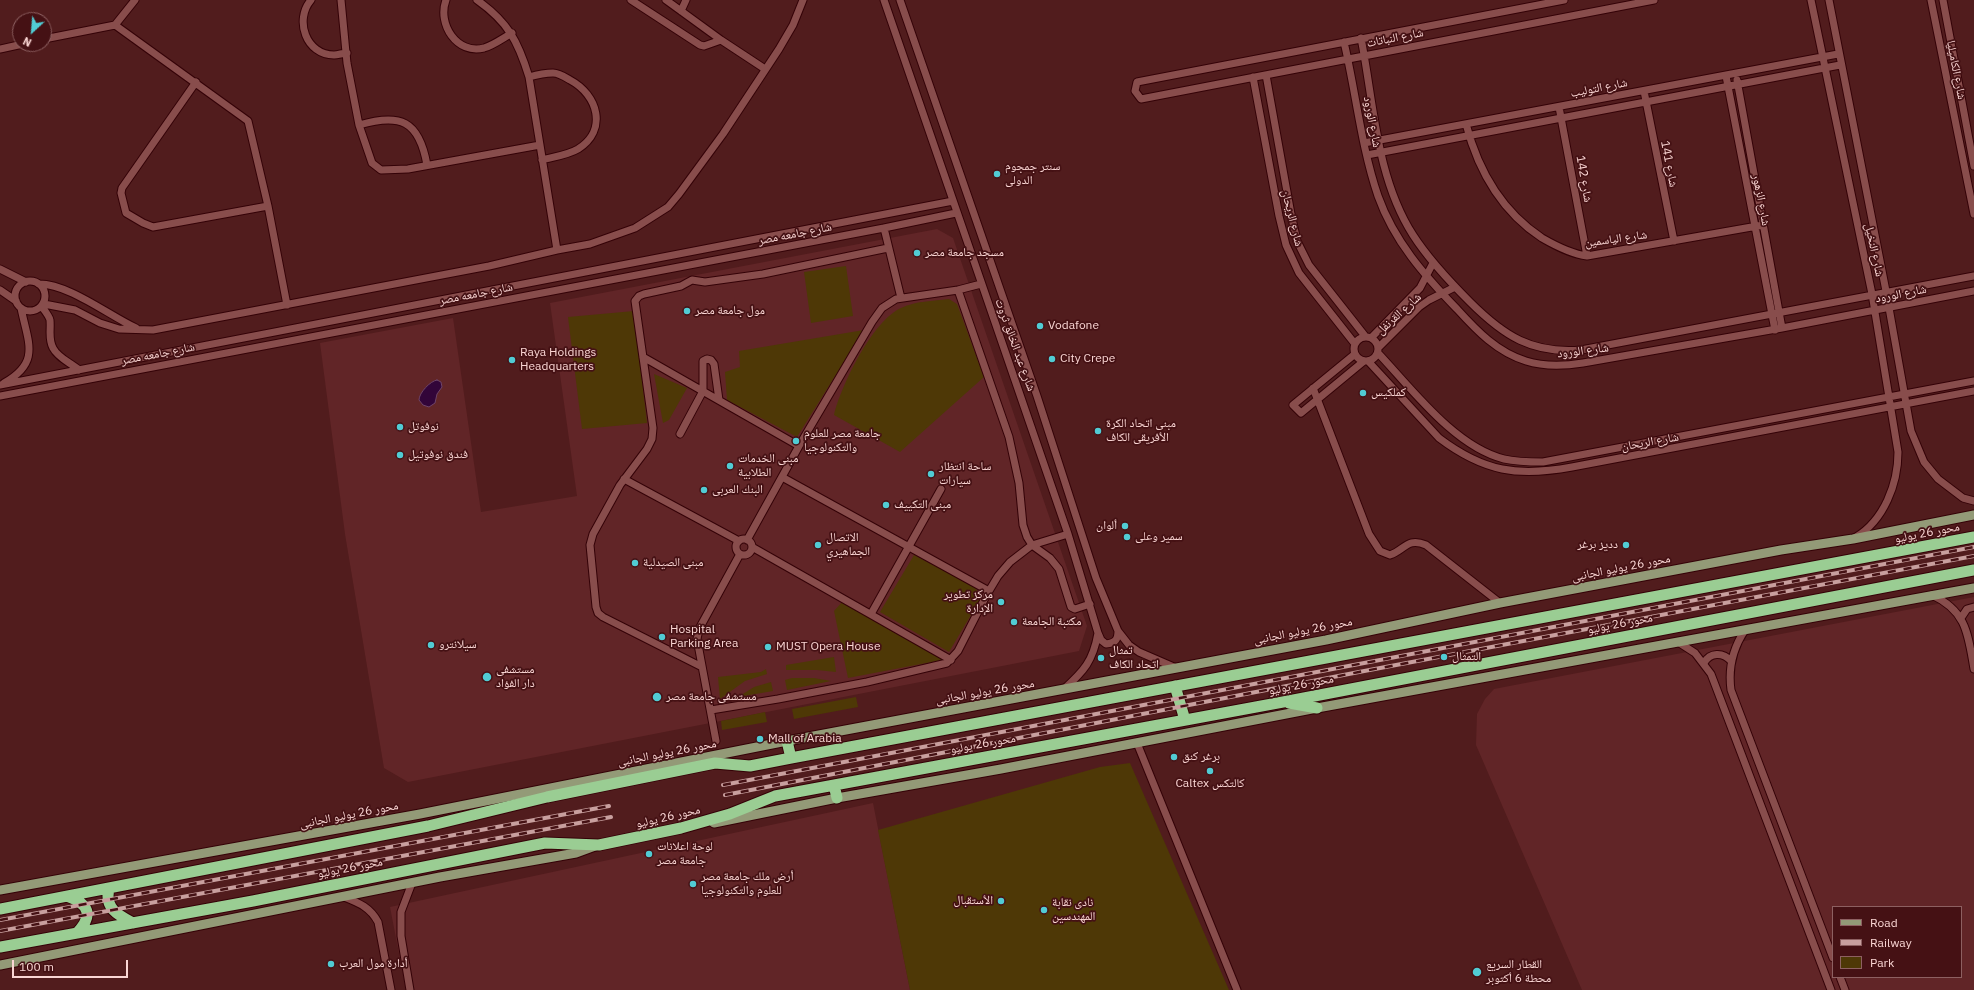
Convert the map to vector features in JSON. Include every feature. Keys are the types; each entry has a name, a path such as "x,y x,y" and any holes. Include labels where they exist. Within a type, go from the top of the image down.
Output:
{"highway":[{"name":"محور 26 يوليو","path":"0,909 428,826 607,781 715,763 750,766 1974,537"},
{"name":"محور 26 يوليو","path":"0,947 545,843 559,842 584,846 599,845 681,828 730,814 775,796 1283,702 1974,570"},
{"path":"1175,686 1185,720"},
{"path":"1283,702 1317,708"},
{"path":"787,741 791,758"},
{"path":"834,785 837,798"},
{"path":"110,888 108,899 111,909 119,916 133,922"},
{"path":"66,896 79,901 86,908 86,923 77,933"}],"main road":[{"name":"محور 26 يوليو الجانبى","path":"0,890 607,781 787,741 1326,640 1500,603 1781,550 1853,539 1974,515"},
{"path":"681,828 714,824 837,798 1137,743 1317,708 1974,588"},
{"path":"0,965 412,883 576,853 599,845"}],"street":[{"path":"52,38 115,25 135,0"},
{"path":"311,0 306,6 302,18 303,32 310,44 321,52 334,55 347,53"},
{"path":"341,0 347,53 359,125 368,156 372,163 381,170 408,169 427,164 540,145"},
{"path":"446,0 444,21 450,35 463,46 483,48 512,33"},
{"path":"477,0 494,13 512,33 522,54 529,77 556,250"},
{"path":"631,0 700,46 721,40"},
{"path":"666,0 721,40 765,69"},
{"path":"681,11 686,0"},
{"path":"21,308 29,312 43,305 75,310 100,323 118,330 153,330 489,266 556,250 590,244 636,228 668,207 723,134 793,25 803,0"},
{"name":"شارع عبد الخالق ثروت","path":"884,0 956,213 1068,534 1098,633"},
{"name":"شارع عبد الخالق ثروت","path":"900,0 1037,396 1096,578 1118,631 1129,644 1139,652 1176,668"},
{"name":"شارع النباتات","path":"1564,0 1137,82 1135,91 1141,99 1654,0"},
{"name":"شارع النخيل","path":"1811,0 1872,294 1898,452 1898,466 1894,484 1878,516 1868,530 1853,539"},
{"name":"شارع النخيل","path":"1829,0 1840,65 1886,291 1911,431 1924,462 1946,487 1963,498 1974,501"},
{"name":"شارع الكاميليا","path":"1931,0 1970,181 1974,214"},
{"name":"شارع الكاميليا","path":"1943,0 1974,166"},
{"path":"115,25 248,121 268,206 287,305"},
{"name":"شارع الورود","path":"1361,38 1380,152 1403,219 1419,245 1455,287 1490,322 1515,339 1530,346 1564,352 1594,348 1776,314 1886,291 1974,276"},
{"name":"شارع الورود","path":"1344,42 1367,155 1378,195 1393,229 1403,247 1426,278 1482,335 1508,354 1526,361 1545,365 1564,366 1778,329 1974,291"},
{"path":"0,49 12,46"},
{"name":"شارع التوليب","path":"1364,143 1838,54"},
{"name":"شارع التوليب","path":"1367,155 1840,65"},
{"path":"529,77 554,73 564,76 584,90 591,97 595,109 596,122 593,131 586,142 576,150 542,160"},
{"name":"شارع الزهور","path":"1736,74 1763,225 1778,329"},
{"name":"شارع الريحان","path":"1266,75 1291,214 1298,240 1309,266 1368,337"},
{"name":"شارع الزهور","path":"1726,76 1755,227 1776,314"},
{"name":"شارع الريحان","path":"1253,77 1285,241 1299,273 1354,344"},
{"path":"196,82 125,183 121,193 124,210 130,216 153,227 268,206"},
{"name":"شارع 141","path":"1644,91 1674,241"},
{"name":"شارع 142","path":"1559,107 1587,256"},
{"path":"359,125 387,119 397,120 407,124 414,129 424,148 427,164"},
{"name":"شارع الياسمين","path":"1466,124 1486,178 1513,214 1548,242 1577,255 1587,256 1763,225"},
{"name":"شارع جامعه مصر","path":"0,385 953,201"},
{"name":"شارع جامعه مصر","path":"0,396 956,213"},
{"path":"1279,216 1291,214"},
{"path":"884,228 901,298"},
{"path":"702,667 628,630 598,613 590,545 594,534 624,479 647,449 652,439 653,428 635,304 639,296 681,286 692,280 705,282 763,274 888,248"},
{"name":"شارع القرنفل","path":"1368,337 1415,293 1426,278 1434,263"},
{"path":"0,269 26,282 56,286 140,330"},
{"path":"16,301 16,291 26,282"},
{"path":"39,284 46,295 43,305 50,320 50,339 53,349 79,370"},
{"path":"747,540 799,446 872,322 886,304 901,298 958,290 981,284"},
{"name":"شارع القرنفل","path":"1378,350 1419,307 1455,287"},
{"path":"0,290 16,301 21,308 30,356 13,378 0,385"},
{"path":"958,290 1009,437 1019,483 1023,525 1032,545 1050,558 1060,569 1070,607 1075,609 1090,604"},
{"path":"1368,337 1377,341 1378,350 1374,358 1366,361 1301,413 1293,405 1355,354 1354,344 1358,339 1368,337"},
{"path":"1622,343 1624,356"},
{"path":"1594,348 1595,361"},
{"name":"شارع الريحان","path":"1378,350 1448,427 1471,445 1484,452 1504,459 1525,462 1543,462 1974,381"},
{"path":"1355,354 1366,361"},
{"path":"643,357 799,446"},
{"path":"680,434 703,391 702,366 703,361 707,359 711,360 714,364 719,400"},
{"name":"شارع الريحان","path":"1366,361 1439,438 1461,453 1480,462 1501,469 1544,472 1974,392"},
{"path":"1314,388 1369,534 1380,551 1390,555 1410,543 1418,542 1426,545 1500,603"},
{"path":"1480,462 1484,452"},
{"path":"782,477 908,548 989,591"},
{"path":"624,479 739,541 747,540"},
{"path":"871,614 941,489"},
{"path":"711,710 867,682 942,664 951,660 958,651 998,576 1010,562 1032,545 1068,534"},
{"path":"747,540 752,548 951,660"},
{"path":"739,541 736,546 740,554"},
{"path":"740,554 746,554 752,548"},
{"path":"716,741 697,639 699,629 740,554"},
{"path":"1932,595 1945,602 1961,618 1967,629 1974,669"},
{"path":"1961,618 1964,611 1974,607"},
{"path":"1744,630 1736,645 1731,661 1731,690 1832,955"},
{"path":"1098,633 1101,640 1106,644 1113,643 1118,638 1118,631"},
{"path":"1062,690 1082,673 1088,664 1096,644 1098,633"},
{"path":"1678,642 1695,653 1711,674 1832,990"},
{"path":"1704,663 1708,657 1719,654 1726,656 1731,661"},
{"path":"1137,743 1237,990"},
{"path":"410,990 401,936 401,912 412,883"},
{"path":"344,897 364,905 374,915 378,922 391,990"},
{"path":"1840,978 1845,990"}],"shaded area":[{"name":"جامعة مصر للعلوم والتكنولوجيا","path":"937,229 953,238 1087,626 1079,651 408,782 384,768 345,534 320,343 453,318 481,512 577,496 550,303"},
{"path":"437,380 441,382 442,387 437,394 435,403 429,407 423,405 419,400 419,397 428,385"},
{"path":"1974,597 1974,990 1582,990 1476,745 1477,714 1485,699 1494,689"},
{"name":"أرض ملك جامعة مصر للعلوم والتكنولوجيا","path":"873,803 910,990 406,990 390,907"}],"green space":[{"path":"846,266 853,316 811,323 804,272"},
{"path":"949,299 957,304 984,377 900,452 834,415 843,388 859,356 879,326 890,315 906,306"},
{"path":"634,311 647,423 582,429 568,317"},
{"path":"864,330 797,437 727,400 725,372 740,367 739,351"},
{"path":"654,374 687,388 669,420 663,423"},
{"path":"914,555 975,587 981,598 949,652 880,612"},
{"path":"843,601 943,657 942,660 848,678 834,611"},
{"path":"834,657 836,672 817,670 786,670 786,665"},
{"path":"766,669 767,674 745,681 720,699 718,677 761,672"},
{"path":"792,678 814,678 831,681 787,690 785,680"},
{"path":"771,682 773,691 738,697 754,687"},
{"path":"856,697 858,707 794,719 792,709"},
{"path":"765,712 767,722 722,730 721,721"},
{"name":"نادى نقابة المهندسين","path":"1130,763 1229,990 910,990 878,830 1100,767"}],"railway":[{"path":"723,785 1974,547"},
{"path":"725,795 1359,672 1974,556"},
{"path":"0,920 609,806"},
{"path":"0,931 611,817"}],"place":[{"name":"سنتر جمجوم الدولى","path":"997,174"},
{"name":"مسجد جامعة مصر","path":"917,253"},
{"name":"مول جامعة مصر","path":"687,311"},
{"name":"Vodafone","path":"1040,326"},
{"name":"City Crepe","path":"1052,359"},
{"name":"Raya Holdings Headquarters","path":"512,360"},
{"name":"كملكيس","path":"1363,393"},
{"name":"نوفوتل","path":"400,427"},
{"name":"مبنى اتحاد الكرة الأفريقى الكاف","path":"1098,431"},
{"name":"جامعة مصر للعلوم والتكنولوجيا","path":"796,441"},
{"name":"فندق نوفوتيل","path":"400,455"},
{"name":"مبنى الخدمات الطلابية","path":"730,466"},
{"name":"ساحة انتظار سيارات","path":"931,474"},
{"name":"البنك العربى","path":"704,490"},
{"name":"مبنى التكييف","path":"886,505"},
{"name":"ألوان","path":"1125,526"},
{"name":"سمير وعلى","path":"1127,537"},
{"name":"الاتصال الجماهيري","path":"818,545"},
{"name":"دديز برغر","path":"1626,545"},
{"name":"مبنى الصيدلية","path":"635,563"},
{"name":"مركز تطوير الإدارة","path":"1001,602"},
{"name":"مكتبة الجامعة","path":"1014,622"},
{"name":"Hospital Parking Area","path":"662,637"},
{"name":"سيلانترو","path":"431,645"},
{"name":"MUST Opera House","path":"768,647"},
{"name":"التمثال","path":"1444,657"},
{"name":"تمثال اتحاد الكاف","path":"1101,658"},
{"name":"مستشفى دار الفؤاد","path":"487,677"},
{"name":"مستشفى جامعة مصر","path":"657,697"},
{"name":"Mall of Arabia","path":"760,739"},
{"name":"برغر كنق","path":"1174,757"},
{"name":"Caltex كالتكس","path":"1210,771"},
{"name":"لوحة اعلانات جامعة مصر","path":"649,854"},
{"name":"أرض ملك جامعة مصر للعلوم والتكنولوجيا","path":"693,884"},
{"name":"الأستقبال","path":"1001,901"},
{"name":"نادى نقابة المهندسين","path":"1044,910"},
{"name":"أدارة مول العرب","path":"331,964"},
{"name":"القطار السريع محطة 6 أكتوبر","path":"1477,972"}]}
